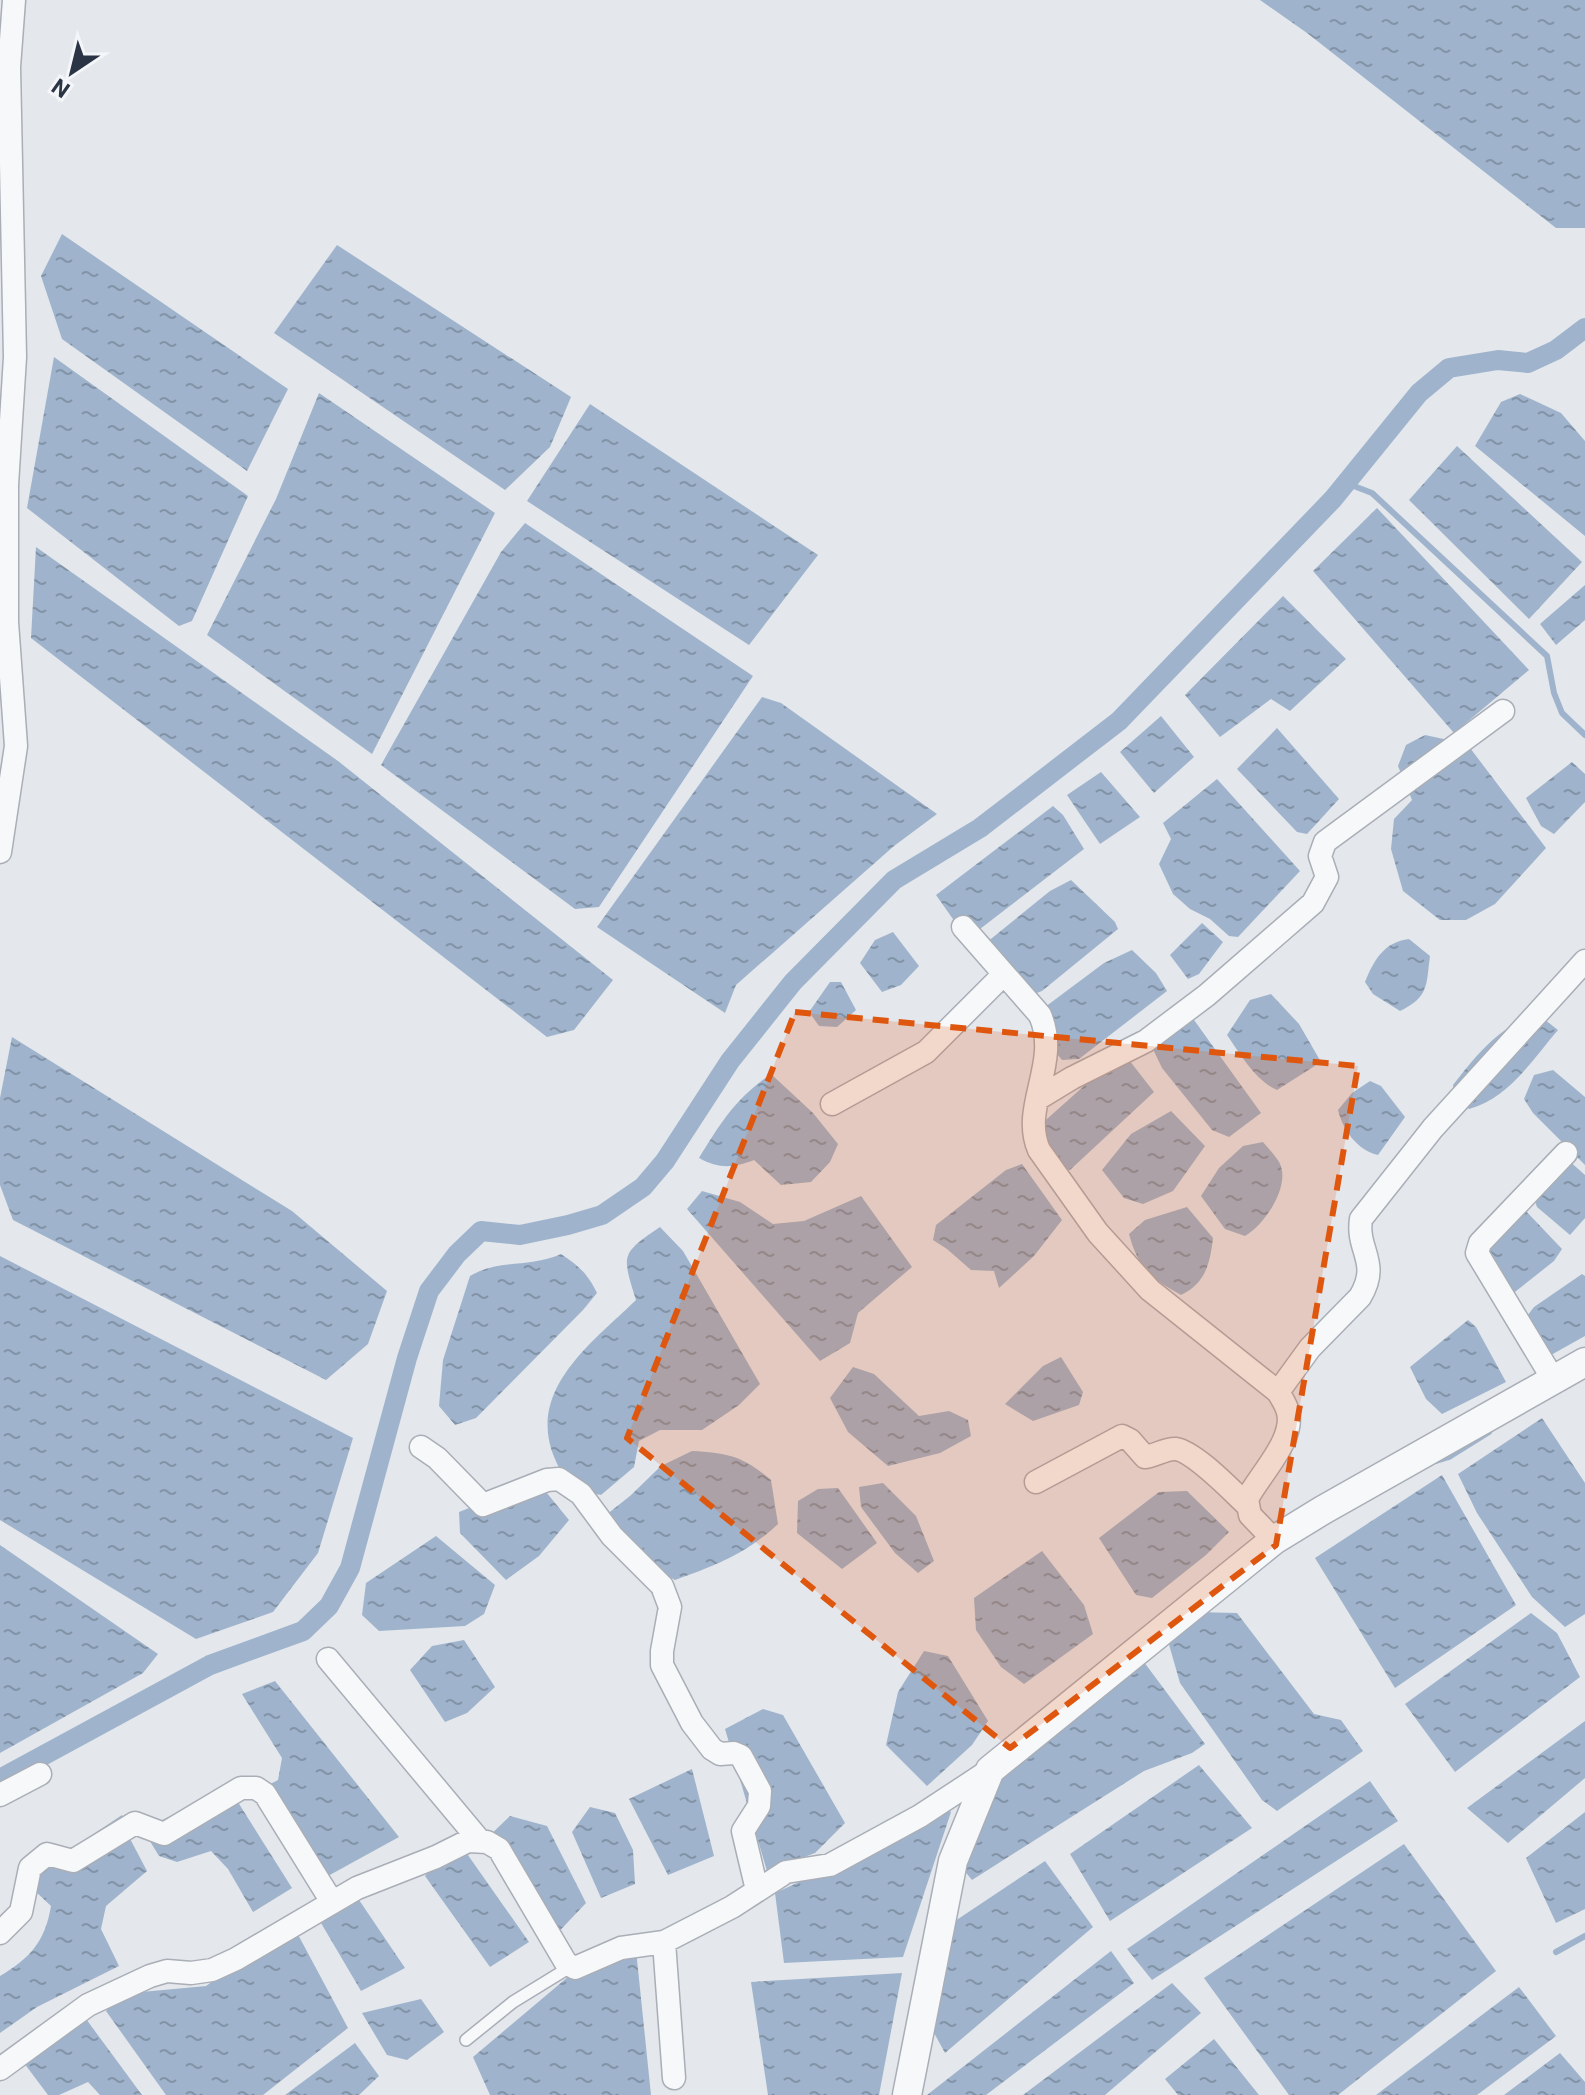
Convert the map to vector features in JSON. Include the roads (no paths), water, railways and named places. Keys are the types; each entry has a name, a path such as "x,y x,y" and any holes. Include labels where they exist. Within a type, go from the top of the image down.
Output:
{"street":[{"path":"0,852 16,746 7,622 7,485 15,357 9,67 14,0"},
{"path":"1039,1098 1146,1041 1207,995 1313,903 1327,877 1320,856 1325,842 1503,711"},
{"path":"963,927 1040,1015 1048,1036 1033,1121 1033,1137 1039,1150 1098,1233 1150,1290 1278,1392 1288,1411 1289,1423 1284,1439 1250,1493 1247,1505"},
{"path":"1278,1392 1310,1348 1366,1287 1370,1264 1359,1230 1361,1219 1433,1128 1585,961"},
{"path":"832,1104 926,1052 1004,974"},
{"path":"1553,1379 1477,1253 1480,1243 1566,1153"},
{"path":"0,2069 88,2005 110,1994 167,1971 191,1973 212,1970 357,1888 468,1841 487,1842 502,1853 570,1967 575,1968 621,1948 664,1942 732,1907 786,1872 822,1867 839,1860 920,1816 990,1770 1274,1540 1585,1362"},
{"path":"1036,1482 1122,1436 1130,1440 1145,1457 1168,1450 1181,1451 1209,1470 1247,1505 1250,1515 1274,1540"},
{"path":"421,1447 437,1458 483,1505 547,1480 559,1479 567,1483 581,1494 612,1536 662,1586 670,1607 661,1659 668,1678 692,1723 712,1749 720,1754 741,1756 760,1791 759,1806 743,1831 757,1890"},
{"path":"328,1659 480,1841"},
{"path":"907,2095 953,1861 990,1770"},
{"path":"0,1795 40,1774"},
{"path":"0,1933 21,1912 30,1868 44,1856 50,1853 73,1861 135,1823 164,1834 241,1788 256,1788 265,1794 332,1902"},
{"path":"664,1942 674,2078"}],"lane":[{"path":"466,2040 513,2002 570,1967"}],"water":[{"path":"1260,0 1585,0 1585,228 1556,228 1307,33"},
{"path":"62,234 288,389 247,471 62,339 41,276"},
{"path":"337,245 571,397 550,447 505,490 274,333"},
{"path":"54,357 248,496 192,621 179,626 27,508"},
{"path":"319,393 495,513 372,754 207,635 276,499"},
{"path":"1520,394 1561,413 1585,441 1585,536 1475,446 1501,402"},
{"path":"590,404 818,555 749,645 527,501"},
{"path":"1457,446 1582,562 1529,619 1409,500"},
{"path":"1377,508 1529,670 1454,733 1313,571"},
{"path":"525,523 753,676 599,907 575,909 381,765 501,552"},
{"path":"36,547 338,761 613,980 574,1030 547,1037 31,638"},
{"path":"1585,585 1585,620 1556,645 1540,624"},
{"path":"1283,596 1346,659 1290,711 1271,699 1220,737 1185,695"},
{"path":"762,697 781,703 937,814 894,846 736,985 725,1013 597,927"},
{"path":"1161,716 1194,757 1154,793 1120,752"},
{"path":"1277,728 1339,799 1307,834 1297,832 1237,769"},
{"path":"1425,735 1467,744 1546,848 1495,904 1466,920 1440,920 1403,891 1391,849 1394,819 1412,800 1398,766 1406,745"},
{"path":"1572,762 1585,774 1585,802 1554,834 1541,826 1526,798"},
{"path":"1101,772 1140,817 1100,844 1067,795"},
{"path":"1217,779 1300,871 1238,937 1229,936 1173,894 1159,864 1171,839 1163,823"},
{"path":"1053,806 1063,815 1084,849 967,939 936,895"},
{"path":"1071,880 1115,922 1118,929 1042,991 1024,998 987,971 976,951 1050,891"},
{"path":"1202,923 1223,942 1199,974 1188,979 1170,955"},
{"path":"893,932 919,966 901,985 882,992 860,963 875,940"},
{"path":"1409,939 1430,956 1428,975 1421,995 1400,1011 1373,994 1365,982 1372,966 1386,948"},
{"path":"1132,950 1156,973 1167,991 1079,1059 1062,1060 1043,1037 1037,1013 1104,963"},
{"path":"830,982 841,982 856,1010 837,1027 819,1026 809,1012"},
{"path":"1271,994 1299,1024 1321,1062 1277,1090 1255,1074 1227,1035 1250,1000"},
{"path":"1189,1013 1261,1113 1229,1137 1212,1130 1162,1068 1151,1045"},
{"path":"1540,1016 1558,1030 1508,1087 1496,1097 1469,1109 1454,1094 1453,1085 1480,1052 1502,1032"},
{"path":"12,1037 292,1211 387,1291 368,1344 326,1380 13,1220 0,1185 0,1098"},
{"path":"1129,1060 1154,1092 1070,1170 1055,1168 1038,1127 1094,1077"},
{"path":"1553,1070 1585,1097 1585,1165 1533,1113 1524,1099 1534,1075"},
{"path":"771,1074 813,1113 838,1144 830,1162 811,1182 781,1185 754,1160 726,1166 699,1158 730,1112 748,1092"},
{"path":"1370,1081 1381,1086 1405,1117 1378,1155 1364,1149 1352,1138 1338,1110 1352,1093"},
{"path":"1171,1111 1205,1146 1173,1191 1143,1204 1124,1198 1102,1170 1131,1134"},
{"path":"1263,1142 1279,1162 1282,1181 1268,1214 1245,1236 1225,1229 1201,1196 1219,1168 1243,1146"},
{"path":"1567,1159 1585,1175 1585,1218 1570,1235 1537,1207 1530,1186"},
{"path":"1022,1164 1062,1220 1034,1256 999,1288 994,1271 971,1270 933,1240 936,1225 1006,1170"},
{"path":"702,1191 740,1202 773,1224 804,1221 861,1196 912,1267 858,1313 850,1343 820,1361 687,1209"},
{"path":"1187,1207 1213,1238 1205,1271 1196,1285 1181,1295 1161,1283 1141,1264 1129,1234 1145,1220"},
{"path":"1525,1210 1562,1249 1554,1261 1511,1295 1473,1244"},
{"path":"660,1227 683,1251 760,1384 739,1405 702,1430 660,1430 639,1441 634,1467 601,1495 573,1483 558,1466 548,1434 549,1411 556,1389 568,1369 636,1300 628,1273 628,1257 637,1243"},
{"path":"561,1254 582,1270 597,1293 476,1418 455,1425 439,1406 443,1360 470,1276 492,1267 537,1261"},
{"path":"0,1256 353,1438 318,1553 273,1612 196,1639 0,1520"},
{"path":"1582,1274 1585,1276 1585,1336 1551,1355 1524,1320 1534,1307"},
{"path":"1468,1320 1476,1327 1506,1382 1442,1414 1426,1399 1410,1367"},
{"path":"1061,1357 1083,1392 1079,1405 1033,1421 1005,1404 1043,1366"},
{"path":"853,1367 874,1374 919,1416 949,1411 968,1420 971,1436 940,1453 888,1466 848,1432 830,1398"},
{"path":"1542,1418 1585,1483 1585,1614 1565,1627 1532,1597 1477,1513 1458,1474"},
{"path":"692,1451 734,1457 771,1480 778,1524 730,1558 675,1580 641,1561 606,1515 661,1466"},
{"path":"1442,1475 1516,1605 1395,1688 1315,1558"},
{"path":"537,1481 569,1520 539,1556 506,1580 460,1533 459,1512"},
{"path":"883,1483 916,1516 934,1561 918,1573 895,1553 861,1507 859,1487"},
{"path":"838,1488 877,1543 842,1569 797,1533 798,1501 818,1489"},
{"path":"1187,1491 1229,1532 1206,1555 1152,1598 1136,1595 1099,1538 1159,1492"},
{"path":"436,1536 495,1585 484,1614 465,1626 379,1631 362,1615 366,1583"},
{"path":"0,1545 158,1654 143,1673 0,1753"},
{"path":"1042,1551 1084,1605 1093,1634 1024,1684 1001,1667 976,1630 974,1598"},
{"path":"1195,1612 1237,1613 1314,1714 1341,1720 1363,1751 1277,1811 1262,1800 1180,1683 1168,1641"},
{"path":"1531,1613 1557,1633 1580,1677 1455,1772 1405,1704"},
{"path":"464,1640 495,1687 467,1713 445,1722 410,1670 432,1646"},
{"path":"924,1651 948,1656 988,1721 972,1745 927,1786 886,1745 898,1692"},
{"path":"1138,1654 1205,1744 1192,1753 1144,1771 972,1880 963,1869 1002,1770"},
{"path":"275,1681 399,1837 317,1882 253,1793 278,1780 282,1758 242,1694"},
{"path":"763,1709 783,1715 845,1823 815,1853 767,1871 725,1729"},
{"path":"1585,1721 1585,1778 1508,1843 1467,1808"},
{"path":"1199,1765 1252,1828 1110,1921 1070,1854"},
{"path":"692,1769 714,1856 668,1875 629,1799"},
{"path":"1370,1781 1398,1821 1152,1980 1127,1949"},
{"path":"229,1788 292,1888 253,1912 228,1869 211,1851 177,1862 159,1856 145,1833 160,1821"},
{"path":"590,1807 615,1813 633,1850 635,1884 601,1898 572,1832"},
{"path":"945,1808 951,1812 903,1957 784,1963 775,1893 911,1831"},
{"path":"1585,1812 1585,1909 1556,1923 1526,1858"},
{"path":"122,1815 127,1833 147,1871 106,1906 101,1929 119,1966 37,2007 0,2033 0,1976 20,1963 34,1948 45,1930 51,1906 35,1891 31,1876"},
{"path":"510,1816 547,1826 586,1903 549,1942 485,1840"},
{"path":"1404,1844 1496,1971 1338,2095 1289,2095 1204,1978"},
{"path":"463,1848 529,1942 490,1967 425,1876 436,1862"},
{"path":"1045,1861 1093,1927 945,2053 927,2020 952,1923"},
{"path":"355,1894 405,1968 361,1991 321,1923"},
{"path":"295,1929 348,2028 263,2095 166,2095 106,2011 120,1994 206,1986 279,1934"},
{"path":"636,1950 651,2095 490,2095 473,2057 588,1960"},
{"path":"1111,1951 1134,1983 986,2095 927,2095"},
{"path":"902,1973 879,2095 768,2095 751,1982"},
{"path":"1172,1983 1201,2013 1105,2095 1023,2095"},
{"path":"1519,1987 1556,2036 1477,2095 1376,2095"},
{"path":"421,1999 444,2032 407,2060 387,2055 362,2013"},
{"path":"78,2008 142,2095 100,2095 88,2082 59,2095 48,2095 15,2051"},
{"path":"1214,2039 1259,2095 1178,2095 1165,2079"},
{"path":"355,2043 379,2076 359,2095 285,2095"},
{"path":"1560,2053 1585,2082 1585,2095 1504,2095"}],"waterway":[{"path":"0,1779 210,1665 303,1631 329,1606 350,1568 407,1358 429,1291 457,1254 481,1231 520,1235 568,1225 602,1215 643,1187 665,1161 730,1061 793,982 894,880 980,828 1119,721 1333,499 1419,393 1449,368 1498,360 1528,363 1556,350 1585,328"},
{"path":"1346,483 1372,493 1547,656 1554,693 1562,713 1585,735"},
{"path":"1436,1461 1449,1457 1489,1432"},
{"path":"1556,1952 1585,1936"}]}
